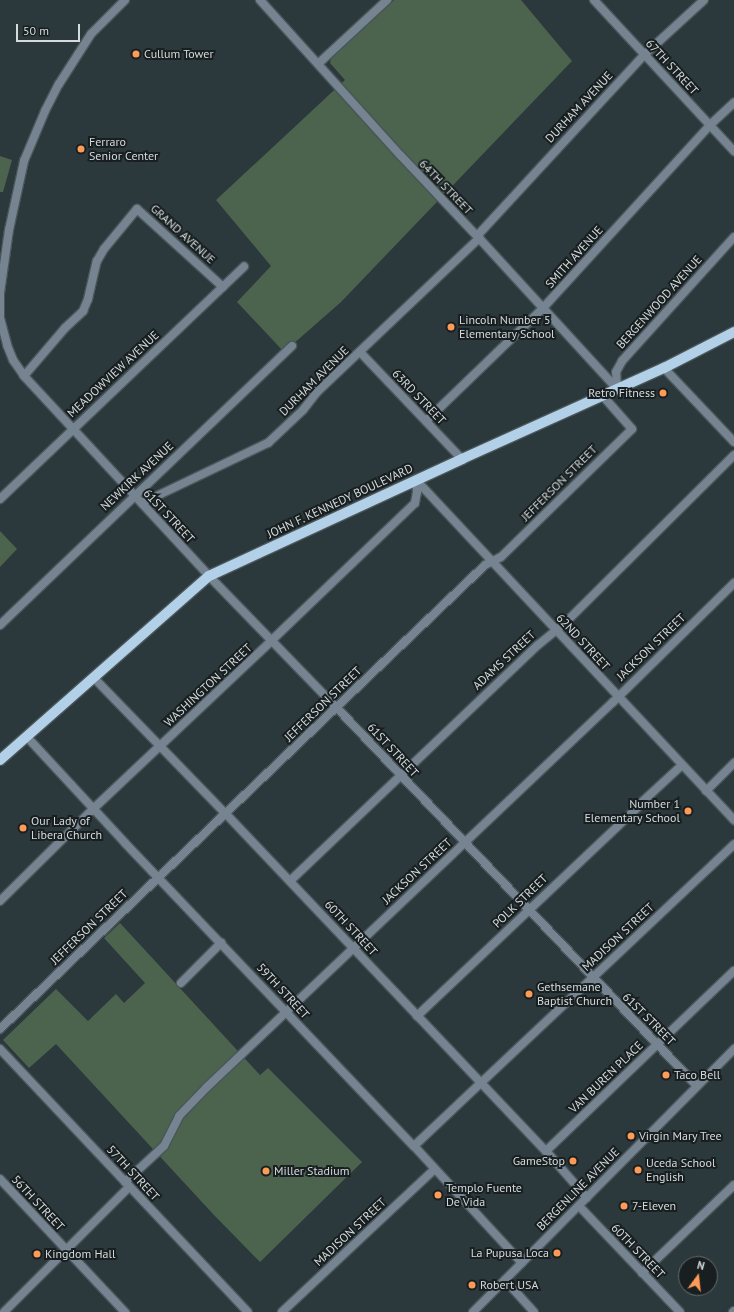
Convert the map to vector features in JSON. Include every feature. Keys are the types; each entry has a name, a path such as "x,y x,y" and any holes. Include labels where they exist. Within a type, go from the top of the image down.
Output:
{"main road":[{"name":"JOHN F. KENNEDY BOULEVARD","path":"0,760 209,576 416,480 664,368 734,332"}],"street":[{"name":"61ST STREET","path":"125,0 91,34 59,84 45,111 24,161 9,230 0,293 0,317 10,352 24,376 134,496 271,642 337,708 592,978 697,1086"},
{"name":"64TH STREET","path":"260,0 319,63 400,156 544,308 616,389"},
{"path":"319,63 387,0"},
{"name":"67TH STREET","path":"594,0 734,151"},
{"name":"DURHAM AVENUE","path":"142,503 268,443 304,410 317,392 478,237 644,55 704,0"},
{"name":"SMITH AVENUE","path":"426,421 544,308 710,126 734,103"},
{"name":"GRAND AVENUE","path":"24,376 65,328 83,310 88,299 97,261 104,249 137,209 223,287"},
{"name":"BERGENWOOD AVENUE","path":"616,389 616,372 622,361 734,236"},
{"name":"MEADOWVIEW AVENUE","path":"0,499 244,266"},
{"name":"NEWKIRK AVENUE","path":"0,625 292,346"},
{"name":"63RD STREET","path":"360,352 462,459"},
{"path":"664,368 734,442"},
{"name":"JEFFERSON STREET","path":"0,1029 485,565 501,558 632,429 602,395"},
{"name":"ADAMS STREET","path":"290,881 400,774 555,629 564,624 734,455"},
{"name":"62ND STREET","path":"416,480 734,820"},
{"name":"WASHINGTON STREET","path":"0,902 93,809 271,642 415,503 417,492 416,480"},
{"name":"JACKSON STREET","path":"4,1312 66,1250 164,1146 179,1116 734,583"},
{"name":"60TH STREET","path":"94,678 161,746 546,1151 587,1198"},
{"name":"59TH STREET","path":"27,737 93,809 414,1146 522,1263"},
{"path":"706,791 734,763"},
{"name":"POLK STREET","path":"417,1016 682,765"},
{"name":"MADISON STREET","path":"414,1146 734,844"},
{"path":"181,983 221,944"},
{"name":"VAN BUREN PLACE","path":"546,1151 734,971"},
{"name":"57TH STREET","path":"0,1049 248,1312"},
{"name":"BERGENLINE AVENUE","path":"473,1312 734,1049"},
{"name":"MADISON STREET","path":"282,1312 435,1169"},
{"name":"56TH STREET","path":"0,1179 125,1312"},
{"path":"642,1273 734,1185"},
{"name":"60TH STREET","path":"579,1206 680,1312"},
{"path":"505,1280 534,1312"}],"green space":[{"path":"394,0 521,0 572,61 341,302 284,352 237,302 271,266 216,200 345,80 330,63 331,58"},
{"path":"0,156 12,160 3,192 0,192"},
{"path":"0,531 17,549 0,567"},
{"path":"120,923 260,1075 268,1068 362,1162 260,1262 213,1214 56,1044 29,1068 3,1040 56,989 88,1021 116,994 124,1003 145,983 104,938"}],"place":[{"name":"Cullum Tower","path":"136,54"},
{"name":"Ferraro Senior Center","path":"81,149"},
{"name":"Lincoln Number 5 Elementary School","path":"451,327"},
{"name":"Retro Fitness","path":"663,393"},
{"name":"Number 1 Elementary School","path":"688,811"},
{"name":"Our Lady of Libera Church","path":"23,828"},
{"name":"Gethsemane Baptist Church","path":"529,994"},
{"name":"Taco Bell","path":"666,1075"},
{"name":"Virgin Mary Tree","path":"631,1136"},
{"name":"GameStop","path":"573,1161"},
{"name":"Uceda School English","path":"638,1170"},
{"name":"Miller Stadium","path":"266,1171"},
{"name":"Templo Fuente De Vida","path":"438,1195"},
{"name":"7-Eleven","path":"624,1206"},
{"name":"La Pupusa Loca","path":"557,1253"},
{"name":"Kingdom Hall","path":"37,1254"},
{"name":"Robert USA","path":"472,1285"}]}
